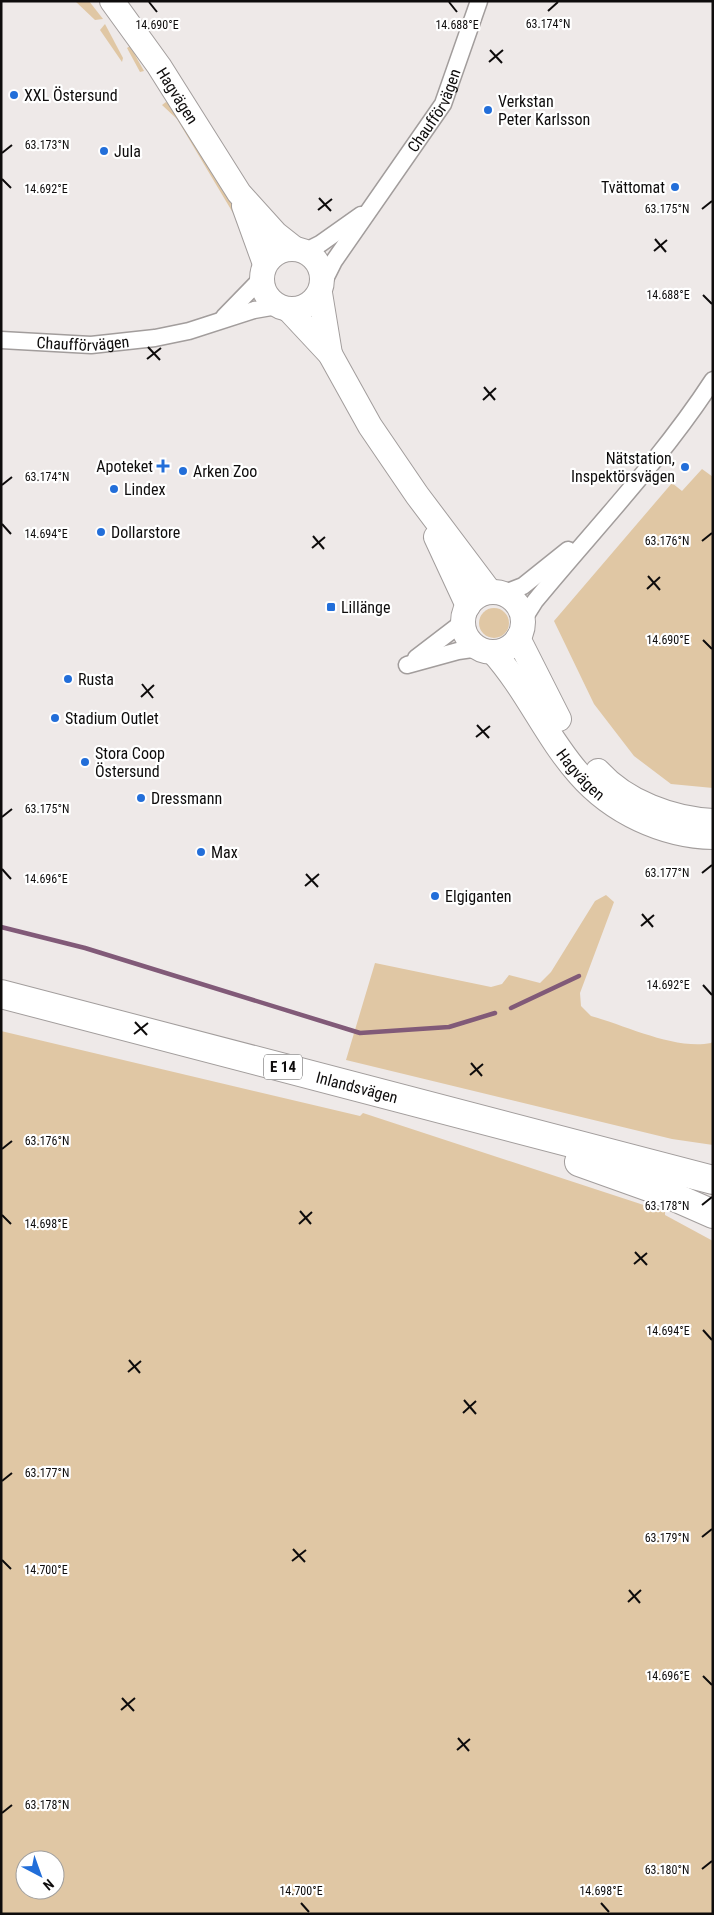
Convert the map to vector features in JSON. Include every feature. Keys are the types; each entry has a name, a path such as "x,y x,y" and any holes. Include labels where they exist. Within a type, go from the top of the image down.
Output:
{"highway":[{"name":"Inlandsvägen","path":"1,994 553,1145 713,1193"},
{"name":"Inlandsvägen","path":"1,1007 476,1134 553,1145 713,1180"},
{"path":"553,1145 713,1163"},
{"path":"553,1145 713,1214"}],"street":[{"name":"Hagvägen","path":"112,1 160,66 240,193 276,234 300,251"},
{"name":"Chaufförvägen","path":"321,288 334,261 443,104 479,1"},
{"name":"Hagvägen","path":"240,193 263,272"},
{"name":"Chaufförvägen","path":"300,251 320,244 371,208"},
{"path":"330,354 321,288 322,272 317,262 300,251 276,253 263,272 265,294 283,308 330,354 370,426 416,495 496,593 515,602 521,629"},
{"name":"Chaufförvägen","path":"223,318 263,272"},
{"path":"283,308 304,308 313,302 321,288"},
{"name":"Chaufförvägen","path":"1,340 91,345 155,338 189,330 223,318 283,308"},
{"path":"595,528 523,586 479,596 465,614 407,665 458,650 508,648 521,629 535,601 595,528 649,468 688,418 713,380"},
{"path":"416,495 465,614 466,634 486,650"},
{"name":"Hagvägen","path":"521,629 531,668 572,743 604,778 643,805 692,820 713,821"},
{"name":"Hagvägen","path":"486,650 510,670 579,774 609,801 627,814 648,823 689,837 713,837"}],"shaded area":[{"path":"75,1 89,1 103,19 95,20"},
{"path":"105,24 123,58 122,62 100,30"},
{"path":"130,46 144,71 140,72 127,48"},
{"path":"166,102 177,109 236,205 239,223 177,119 162,105"},
{"path":"702,469 713,477 713,788 671,784 634,756 594,704 554,621 672,483 682,491"},
{"path":"494,608 500,609 508,617 508,629 500,637 494,638 488,637 480,629 479,623 480,617 488,609"},
{"path":"606,895 614,902 580,993 581,1006 591,1016 651,1036 682,1043 697,1044 711,1043 713,1041 713,1145 672,1139 346,1060 375,963 491,987 502,984 509,975 540,983 551,972 595,901"},
{"path":"1,1031 360,1116 363,1113 665,1212 665,1215 713,1241 713,1914 1,1914"}],"waterway":[{"path":"1,927 85,948 360,1033 449,1027 495,1013"},
{"path":"511,1008 579,976"}],"place":[{"name":"XXL Östersund","path":"14,95"},
{"name":"Verkstan Peter Karlsson","path":"488,110"},
{"name":"Jula","path":"104,151"},
{"name":"Tvättomat","path":"675,187"},
{"name":"Apoteket","path":"163,466"},
{"name":"Nätstation, Inspektörsvägen","path":"685,467"},
{"name":"Arken Zoo","path":"183,471"},
{"name":"Lindex","path":"114,489"},
{"name":"Dollarstore","path":"101,532"},
{"name":"Lillänge","path":"331,607"},
{"name":"Rusta","path":"68,679"},
{"name":"Stadium Outlet","path":"55,718"},
{"name":"Stora Coop Östersund","path":"85,762"},
{"name":"Dressmann","path":"141,798"},
{"name":"Max","path":"201,852"},
{"name":"Elgiganten","path":"435,896"}]}
